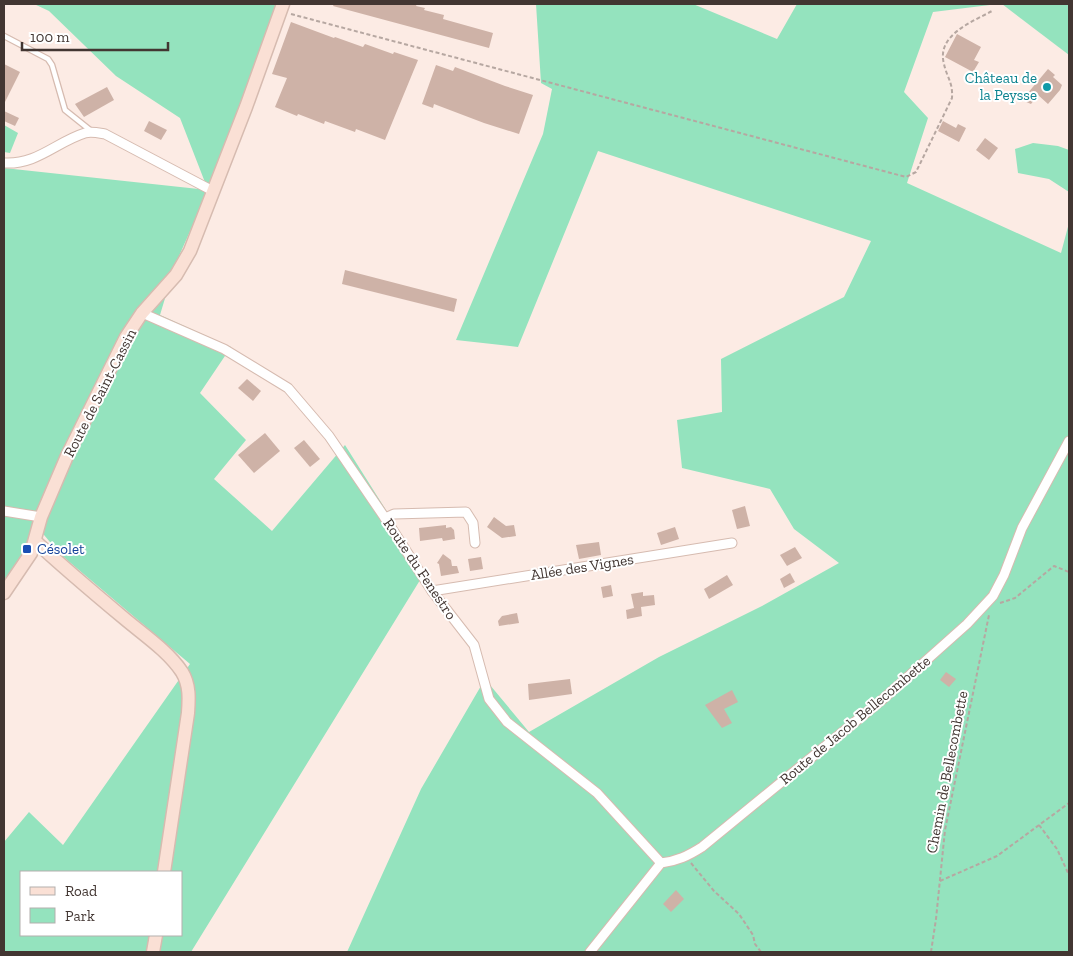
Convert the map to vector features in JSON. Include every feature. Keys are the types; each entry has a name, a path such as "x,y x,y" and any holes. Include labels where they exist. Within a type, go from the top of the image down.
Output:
{"street":[{"name":"Route de Saint-Cassin","path":"4,593 31,553 41,517 67,456 126,337 142,313 176,275 183,264 246,107 282,7"},
{"path":"4,163 16,164 28,161 86,132 93,132 105,134 213,191"},
{"name":"Route du Fenestro","path":"142,313 224,348 288,388 329,436 432,591 474,646 489,699 507,722 597,793 661,863"},
{"name":"Route de Jacob Bellecombette","path":"661,863 686,857 702,847 883,699 967,624 993,596 1004,575 1022,528 1069,441"},
{"path":"4,511 41,517"},
{"path":"385,518 394,514 466,512 474,523 475,544"},
{"path":"35,541 146,636 174,663 187,683 189,692 188,713 164,871"},
{"name":"Allée des Vignes","path":"432,591 732,543"},
{"path":"590,952 661,863"},
{"path":"153,952 156,936"}],"lane":[{"path":"4,36 48,59 52,65 65,110 93,132"}],"path":[{"path":"282,7 906,177 916,172 952,98 953,88 943,62 946,43 959,28 992,11"},
{"path":"999,604 1015,598 1054,566 1069,572"},
{"name":"Chemin de Bellecombette","path":"931,952 944,830 989,616"},
{"path":"940,881 997,856 1069,803"},
{"path":"1039,825 1057,849 1069,875"},
{"path":"686,857 714,891 739,914 753,935 755,944 761,952"}],"green space":[{"path":"34,4 283,4 208,191 175,265 160,315 231,347 200,393 246,440 214,479 272,531 345,445 425,572 191,952 4,952 4,842 29,812 63,845 190,664 60,554 34,523 20,563 4,584 4,168 208,190 180,118 116,76 49,11"},
{"path":"536,4 693,4 777,39 797,4 998,4 933,12 904,92 928,118 907,183 1061,253 1069,223 1069,952 347,952 421,789 485,679 529,732 659,657 762,606 839,563 794,529 770,489 682,468 677,420 722,412 721,359 844,297 871,241 598,151 518,347 456,340 543,134 552,89 541,83"},
{"path":"1002,4 1069,4 1069,55"},
{"path":"4,125 18,133 10,153 4,152"},
{"path":"1033,143 1058,146 1069,150 1069,192 1049,179 1018,173 1015,149"}],"building":[{"path":"334,4 417,4 416,6 425,8 424,10 444,15 443,19 493,33 489,48 333,6"},
{"path":"291,22 363,47 365,44 418,60 385,140 356,129 355,132 325,121 324,124 298,114 297,116 275,107 287,78 272,74"},
{"path":"957,34 981,47 974,60 979,62 973,72 945,57"},
{"path":"4,64 20,72 4,104"},
{"path":"436,65 453,71 455,67 533,95 519,134 434,104 433,108 422,104"},
{"name":"Château de la Peysse","path":"1048,69 1055,75 1053,77 1062,85 1060,90 1048,104 1038,95 1031,104 1024,101 1027,94"},
{"path":"107,87 114,100 84,117 75,104"},
{"path":"4,111 19,118 15,126 4,121"},
{"path":"149,121 167,130 161,140 144,131"},
{"path":"943,121 956,128 958,124 966,128 959,142 938,131"},
{"path":"985,138 998,148 989,160 976,150"},
{"path":"345,270 457,299 454,312 342,284"},
{"path":"247,379 261,391 253,401 238,388"},
{"path":"265,433 280,451 254,473 238,455"},
{"path":"304,440 320,459 310,467 294,448"},
{"path":"745,506 750,526 737,529 732,510"},
{"path":"494,517 506,526 514,525 516,536 502,538 487,527"},
{"path":"446,525 446,528 451,527 454,530 455,539 443,541 442,538 420,541 419,528"},
{"path":"675,527 679,539 661,545 657,533"},
{"path":"599,542 601,555 579,559 576,545"},
{"path":"795,547 802,558 787,566 780,555"},
{"path":"443,554 451,560 452,566 457,566 459,573 441,576 439,564 437,563"},
{"path":"481,557 483,569 470,571 468,559"},
{"path":"790,573 795,582 784,588 780,579"},
{"path":"727,575 733,585 709,599 704,589"},
{"path":"611,585 613,596 603,598 601,587"},
{"path":"643,592 643,596 654,595 655,605 641,607 642,616 627,619 626,610 634,608 631,594"},
{"path":"517,613 519,623 499,626 498,621 502,616"},
{"path":"946,672 956,679 949,687 940,680"},
{"path":"570,679 572,694 529,700 528,684"},
{"path":"732,690 738,702 724,709 732,723 722,728 705,705"},
{"path":"676,890 684,899 671,912 663,904"}],"place":[{"name":"Château de la Peysse","path":"1047,87"},
{"name":"Césolet","path":"27,549"}]}
